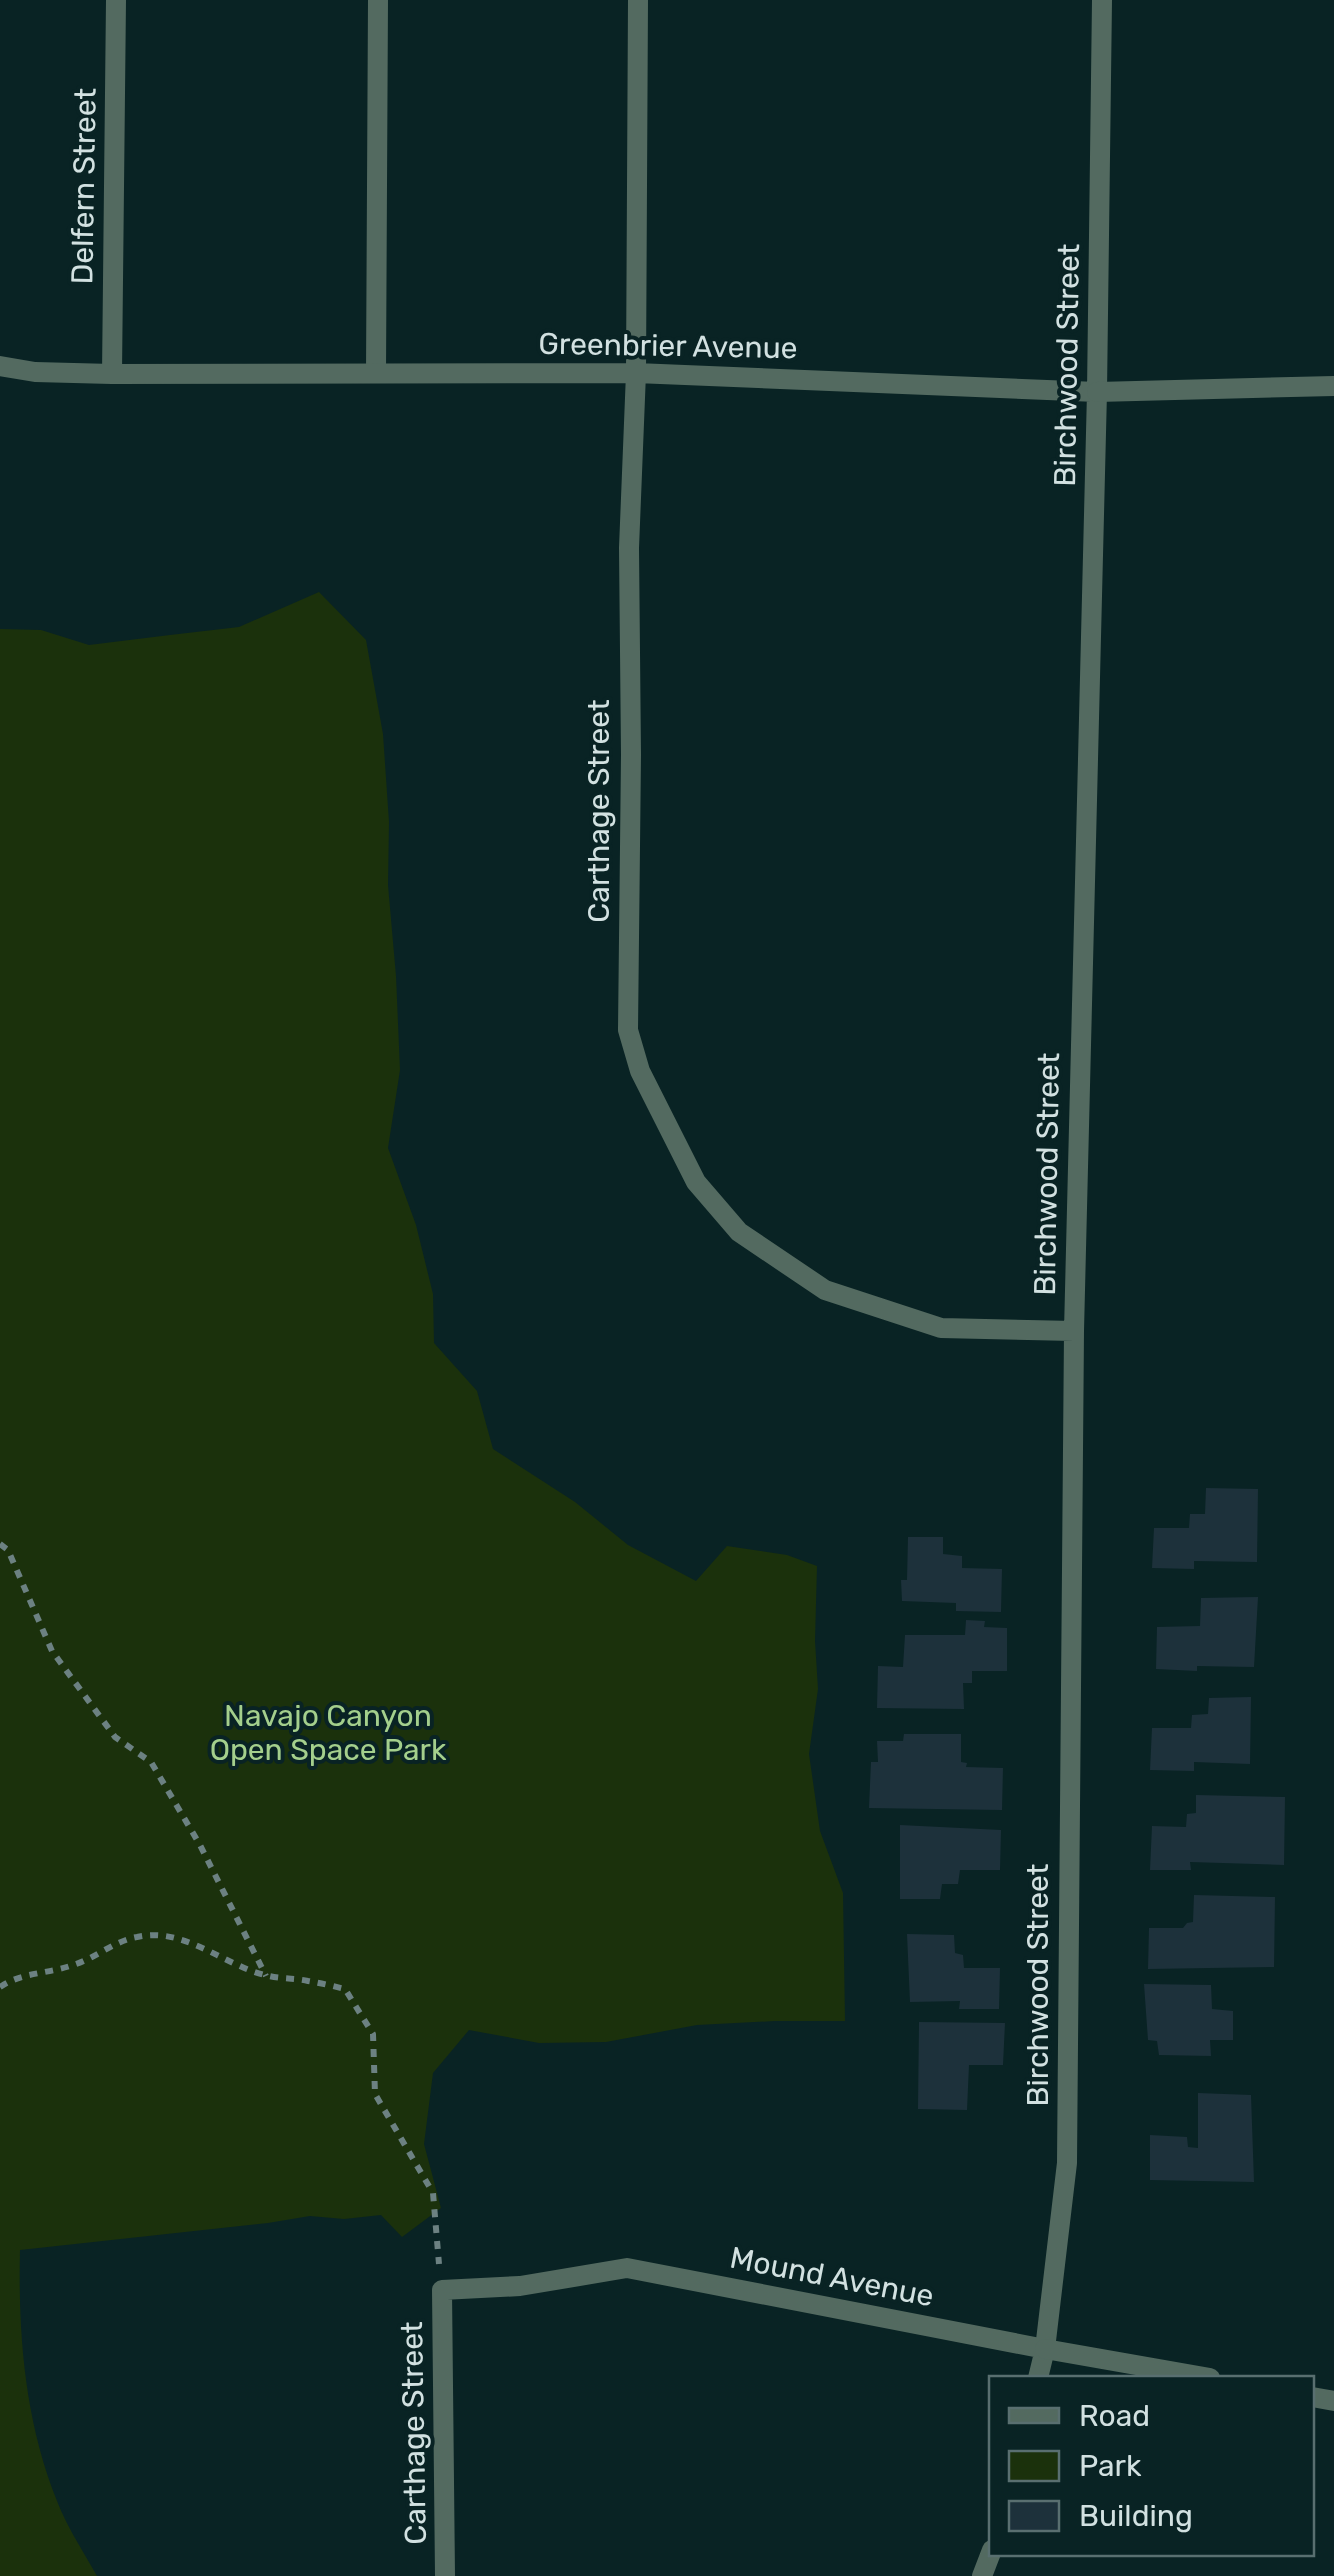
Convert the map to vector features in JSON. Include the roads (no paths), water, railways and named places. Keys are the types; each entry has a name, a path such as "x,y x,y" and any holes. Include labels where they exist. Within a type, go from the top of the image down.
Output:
{"street":[{"name":"Delfern Street","path":"112,374 116,0"},
{"path":"376,372 378,0"},
{"name":"Carthage Street","path":"638,0 636,373 629,548 628,1030 640,1071 696,1182 738,1232 825,1290 942,1328 1074,1331"},
{"name":"Birchwood Street","path":"1038,2376 1045,2349 1066,2162 1074,1331 1097,392 1102,0"},
{"name":"Greenbrier Avenue","path":"0,366 34,372 112,374 636,373 1097,392 1334,386"},
{"name":"Mound Avenue","path":"442,2290 520,2286 628,2268 1199,2376"},
{"name":"Carthage Street","path":"442,2290 446,2576"}],"park label":[{"name":"Navajo Canyon Open Space Park","path":"328,1733"}]}
